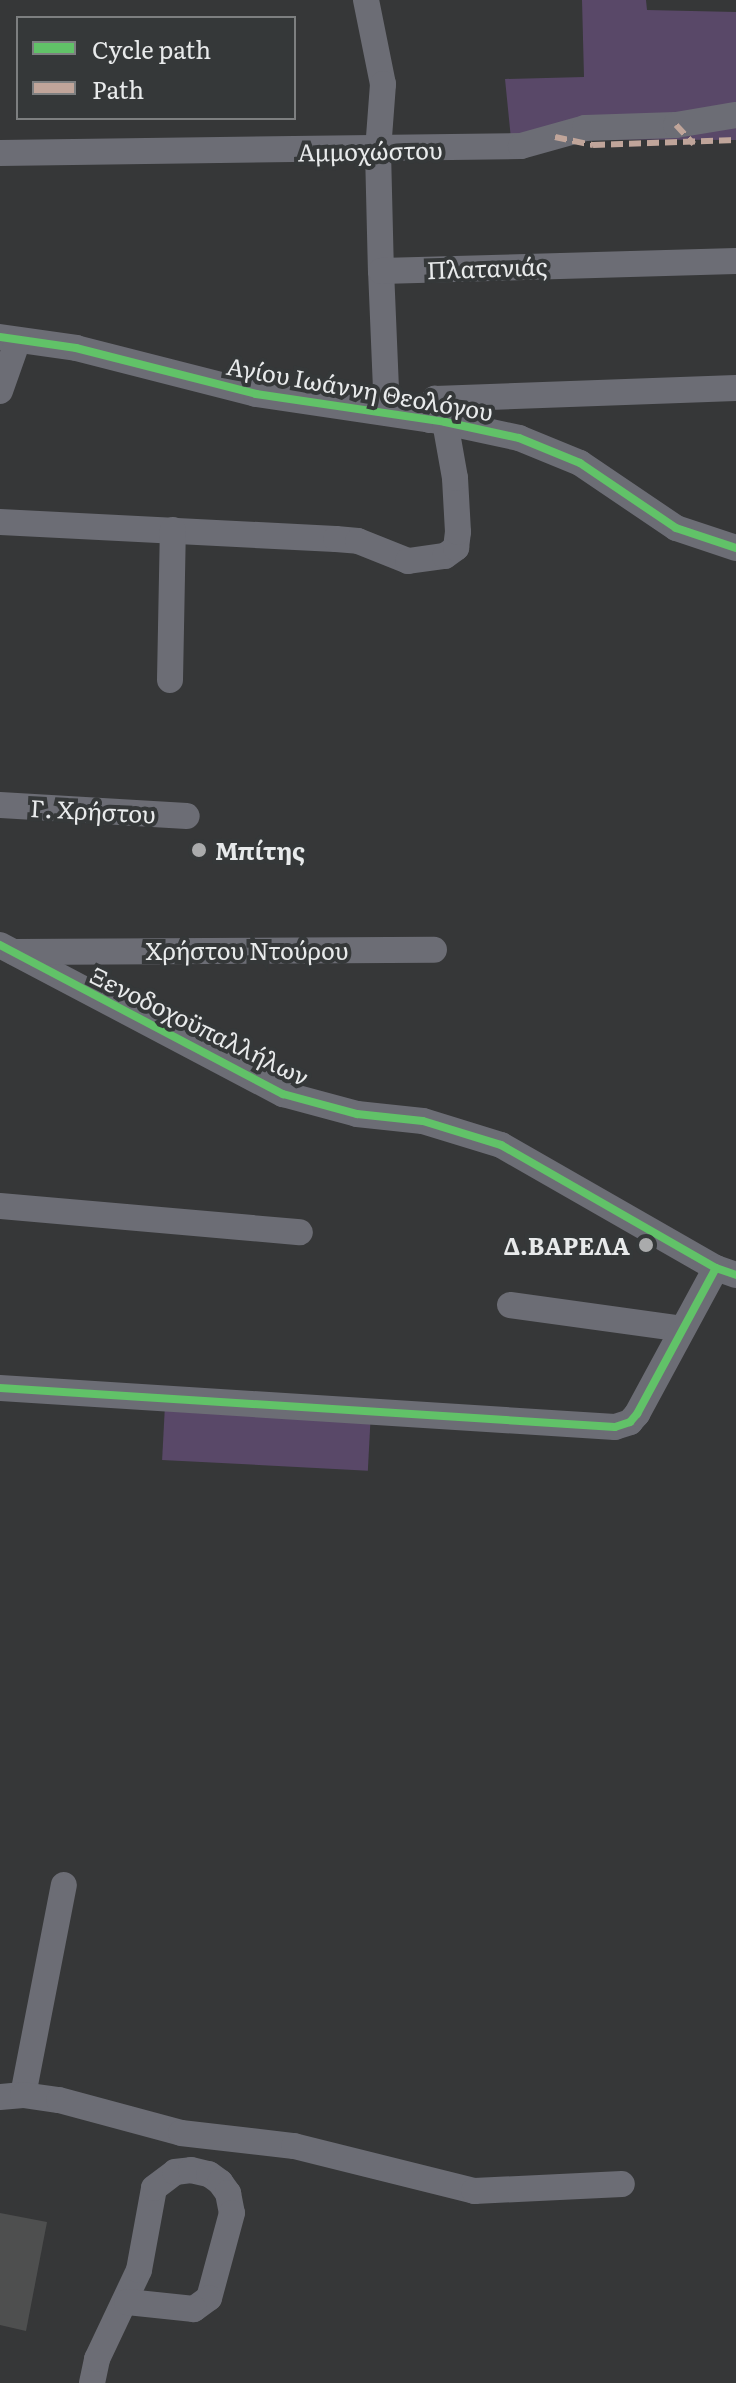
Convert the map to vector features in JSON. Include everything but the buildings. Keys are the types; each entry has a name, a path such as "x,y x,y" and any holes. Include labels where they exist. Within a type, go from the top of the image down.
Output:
{"street":[{"path":"366,0 383,84 378,151 387,413"},
{"name":"Αμμοχώστου","path":"0,153 378,151 521,146 585,128 676,125 736,114"},
{"name":"Πλατανιάς","path":"381,271 736,261"},
{"path":"0,391 9,339"},
{"name":"Αγίου Ιωάννη Θεολόγου","path":"9,339 76,348 256,394 438,421 519,438 560,452 676,528 736,548"},
{"path":"0,522 358,541 408,561 445,556 456,548 458,532 454,467 438,421 435,399 736,388"},
{"path":"170,680 173,530"},
{"name":"Γ. Χρήστου","path":"0,805 187,816"},
{"name":"Χρήστου Ντούρου","path":"6,948 434,950"},
{"name":"Ξενοδοχοϋπαλλήλων","path":"6,948 283,1094 357,1114 423,1121 501,1145 726,1271"},
{"path":"0,1206 300,1232"},
{"path":"0,1388 615,1427 630,1422 637,1414 682,1329 726,1271"},
{"path":"510,1305 682,1329"},
{"path":"64,1885 12,2096 92,2106 181,2133 294,2146 474,2191 622,2184"},
{"path":"92,2383 97,2359 127,2302 139,2270 154,2188 175,2172 191,2170 209,2174 228,2193 232,2213 209,2298 194,2309 127,2302"}],"shaded area":[{"path":"582,0 646,0 647,10 736,12 736,140 511,139 505,79 584,77"},
{"path":"165,1405 371,1416 368,1471 162,1460"}],"marked path":[{"path":"676,125 694,144"},
{"path":"555,137 593,145 736,140"}],"cycle path":[{"path":"0,337 76,348 256,394 445,422 519,438 580,463 676,528 736,548"},
{"path":"0,945 283,1094 357,1114 423,1121 501,1145 716,1268 736,1275"},
{"path":"0,1388 615,1427 630,1422 637,1414 716,1268"}],"place":[{"name":"Μπίτης","path":"199,850"},
{"name":"Δ.ΒΑΡΕΛΑ","path":"646,1245"}]}
